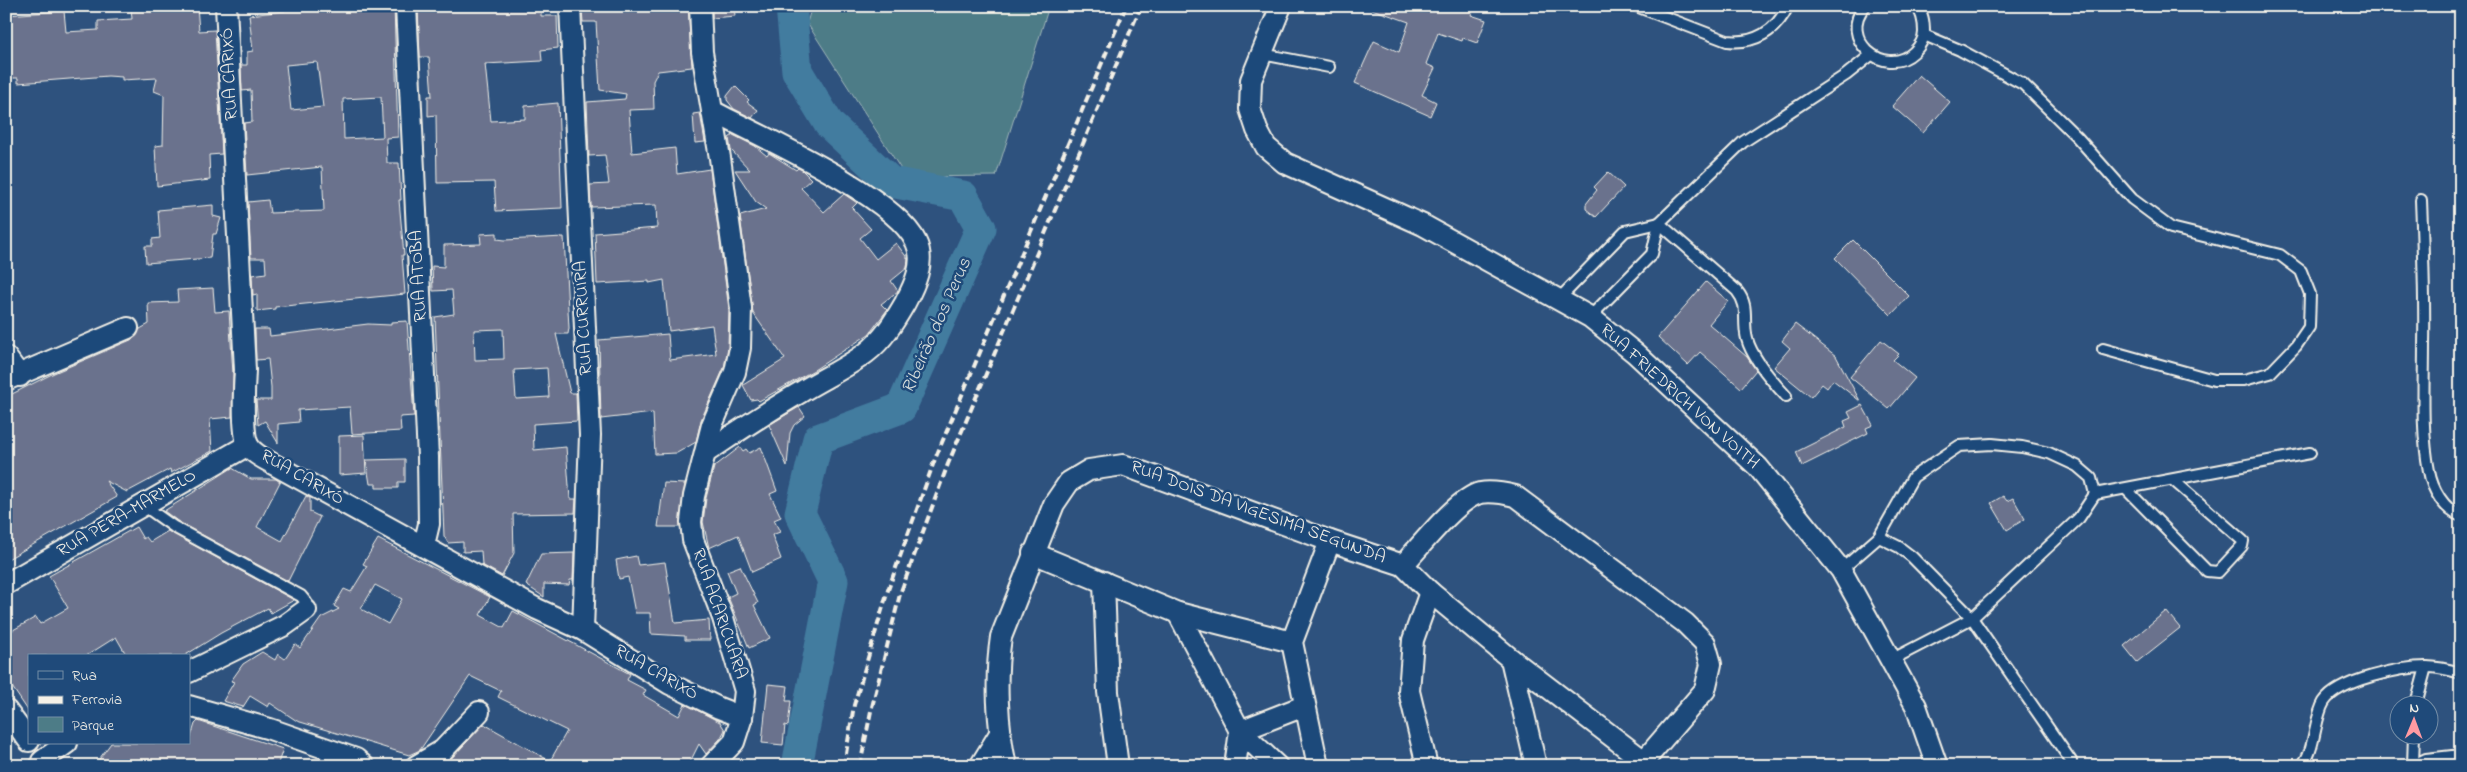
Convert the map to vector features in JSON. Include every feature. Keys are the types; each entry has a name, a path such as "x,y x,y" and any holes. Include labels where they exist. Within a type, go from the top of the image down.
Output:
{"street":[{"name":"RUA CARIXÓ","path":"226,6 245,370 245,422 248,445 258,455 273,464 424,545 537,609 583,630 670,684 742,717"},
{"name":"RUA ATOBA","path":"406,6 428,456 428,524 424,545"},
{"name":"RUA CURRUIRA","path":"570,6 590,435 583,630"},
{"name":"RUA ACARICUARA","path":"700,6 701,44 741,308 741,328 735,372 712,425 694,496 691,522 693,540 743,678 745,691 742,717 734,742 711,766"},
{"name":"RUA FRIEDRICH VON VOITH","path":"1281,6 1251,80 1250,109 1266,147 1285,163 1423,225 1559,299 1590,317 1635,353 1758,468 1842,570 1916,706 1937,766"},
{"path":"705,453 767,411 866,353 889,330 908,297 919,270 920,256 916,242 884,206 807,161 712,111"},
{"path":"6,357 13,378 128,328"},
{"name":"RUA PERA-MARMELO","path":"6,584 248,445"},
{"name":"RUA DOIS DA VIGESIMA SEGUNDA","path":"1006,766 999,735 998,653 1001,637 1054,504 1069,482 1089,470 1123,465 1330,541 1402,565 1430,592 1511,659 1645,763"},
{"path":"1402,565 1458,505 1478,494 1498,492 1515,496 1685,623 1705,643 1711,664 1706,690 1645,763"},
{"path":"1318,766 1292,642 1330,541"},
{"path":"1034,553 1178,613 1292,642"},
{"path":"1104,582 1108,692 1118,766"},
{"path":"1427,766 1409,691 1413,640 1430,592"},
{"path":"190,672 285,625 306,610"},
{"path":"1178,613 1240,731 1277,766"},
{"path":"1511,659 1536,766"},
{"path":"190,706 270,729 356,759 364,766"},
{"path":"1240,731 1304,706"},
{"path":"6,710 28,739"},
{"path":"416,766 443,750 478,712"},
{"path":"1235,766 1240,731"},
{"path":"980,766 999,735"},
{"path":"31,744 44,763 66,744"}],"lane":[{"path":"1636,6 1726,41 1741,43 1761,38 1777,24 1788,6"},
{"path":"1865,6 1857,21 1857,34 1862,46 1871,56 1883,61 1897,61 1909,56 1918,47 1924,35 1924,22 1916,6"},
{"path":"1924,35 1960,50 2023,84 2077,137 2132,199 2171,228 2280,255 2301,270 2310,294 2309,327 2296,346 2270,373 2244,380 2214,380 2103,349"},
{"path":"1262,54 1329,67"},
{"path":"1559,299 1624,231 1659,223 1743,142 1846,75 1871,56"},
{"path":"2421,200 2424,344 2423,420 2429,473 2438,495 2452,512 2461,516"},
{"path":"1590,317 1652,254 1659,223"},
{"path":"1659,223 1731,285 1744,300 1744,327 1748,342 1770,379 1786,396"},
{"path":"1842,570 1879,537 1914,477 1959,446 1992,444 2022,447 2049,454 2077,466 2091,478 2095,494"},
{"path":"1891,660 1972,618 2079,518 2095,494 2310,453"},
{"path":"2126,489 2207,571 2218,572 2242,546 2244,541 2173,480"},
{"path":"143,505 174,527 301,596 306,602 306,610"},
{"path":"1879,537 1899,547 1912,557 1972,618 2071,761"},
{"path":"2419,694 2426,667"},
{"path":"2303,765 2324,701 2333,693 2350,684 2380,674 2426,667 2461,672"},
{"path":"2413,744 2412,765 2426,759 2461,755"}],"green space":[{"path":"812,6 1049,6 996,176 906,177 807,23"}],"building":[{"path":"155,6 155,10 197,6 199,31 215,30 222,154 209,155 210,180 157,186 155,146 163,145 164,95 154,91 157,78 122,80 122,77 108,76 18,83 18,78 9,78 6,15 64,11 66,32 98,30 98,21 132,19 131,7"},
{"path":"289,6 394,6 398,137 386,138 387,163 399,163 401,200 399,200 405,294 275,307 275,309 257,311 257,294 253,295 252,275 266,273 265,258 251,258 248,202 268,200 270,213 324,211 322,167 247,175 244,123 252,122 251,90 242,91 241,65 247,65 247,52 253,51 249,15 285,11 285,8","holes":["317,62 323,107 291,110 286,65","381,97 383,137 344,139 343,99"]},
{"path":"418,6 541,6 541,16 557,16 558,48 541,50 542,61 485,64 491,121 525,119 525,106 558,103 562,208 496,211 494,182 437,183 436,115 428,116 428,96 432,96 429,57 420,57"},
{"path":"624,6 688,6 692,67 658,71 653,81 654,109 629,110 632,153 675,148 677,174 710,169 729,309 728,347 724,368 701,420 696,442 677,453 655,454 653,413 601,419 599,340 668,334 670,360 716,354 712,325 669,331 664,280 649,283 649,281 597,284 595,233 657,228 656,205 591,207 590,185 609,184 605,155 589,156 587,102 625,99 626,94 600,90 596,22 583,22 582,9"},
{"path":"712,6 734,6 735,16 712,18"},
{"path":"1370,6 1458,6 1473,11 1471,15 1486,20 1477,43 1463,38 1462,41 1438,33 1426,64 1435,68 1422,95 1436,102 1430,116 1355,83 1374,41 1399,52 1409,22 1369,8"},
{"path":"1919,75 1950,102 1923,133 1892,106"},
{"path":"735,86 749,100 747,102 758,110 752,118 734,109 727,100 727,96"},
{"path":"700,113 705,142 695,143 693,114"},
{"path":"733,135 755,146 767,156 769,153 796,170 798,168 802,170 811,179 801,188 824,212 844,194 857,203 852,208 871,229 860,238 876,259 896,243 908,259 907,268 891,281 898,291 881,304 887,310 869,334 814,370 759,401 757,399 751,400 743,385 785,359 753,313 740,216 766,209 756,202 735,170 750,170 731,150 729,138"},
{"path":"1608,172 1624,187 1596,217 1586,209 1586,204 1597,190 1594,187"},
{"path":"213,205 213,216 221,218 216,234 213,234 210,258 146,263 145,246 152,246 152,239 160,238 158,210"},
{"path":"497,233 497,239 505,240 564,237 569,328 568,334 556,334 570,393 576,393 577,421 533,424 534,450 566,447 570,499 576,499 575,513 513,514 514,553 502,576 482,565 481,551 463,552 463,542 448,543 444,536 435,317 454,314 452,290 433,291 432,266 444,267 444,245 481,244 480,234","holes":["503,329 504,359 475,360 474,330","547,368 549,397 516,399 514,370"]},
{"path":"1853,240 1909,296 1891,315 1835,258"},
{"path":"1706,282 1728,301 1709,324 1747,357 1756,370 1741,388 1700,352 1688,365 1658,337"},
{"path":"213,288 215,312 229,311 233,374 232,417 210,419 212,451 171,473 170,469 127,492 106,481 117,497 6,560 6,397 54,373 133,339 140,329 149,324 148,303 178,302 177,290"},
{"path":"407,321 414,416 400,417 401,431 352,434 350,407 298,410 299,422 278,424 278,443 265,421 258,425 256,400 271,400 271,387 268,359 256,360 255,329 269,329 270,336 368,324 391,325 391,322"},
{"path":"1795,324 1836,356 1860,401 1833,380 1827,388 1822,384 1811,397 1774,367 1790,348 1782,341"},
{"path":"1881,340 1899,354 1893,360 1915,378 1889,409 1850,377"},
{"path":"1862,405 1873,425 1866,428 1868,433 1802,466 1796,452 1846,427 1844,421 1851,418 1848,412"},
{"path":"799,407 805,416 794,425 790,433 787,466 769,425"},
{"path":"364,435 366,473 339,475 339,436"},
{"path":"740,447 743,451 746,449 749,453 761,447 777,491 770,494 781,517 774,520 780,532 772,535 781,559 752,572 738,535 709,548 703,522 706,498 714,467"},
{"path":"405,459 405,482 398,482 398,488 376,488 376,484 370,484 366,460"},
{"path":"232,468 251,479 276,479 280,482 257,527 282,541 306,496 310,498 310,512 320,517 288,581 180,523 164,511"},
{"path":"664,483 685,484 680,527 658,527"},
{"path":"2003,496 2007,501 2013,498 2025,519 2007,530 1991,503"},
{"path":"136,527 143,539 146,537 150,542 168,531 294,600 271,613 268,608 221,633 187,654 126,654 116,637 89,654 28,654 28,711 6,678 6,634 36,617 40,624 68,608 49,576"},
{"path":"378,539 490,597 480,615 504,628 513,611 630,674 627,680 646,690 643,695 679,716 685,704 720,722 725,730 720,739 706,754 699,744 688,766 444,766 484,724 550,761 567,731 498,697 501,691 470,676 420,750 409,755 297,721 270,703 268,707 250,696 243,707 223,701 234,682 231,681 243,664 262,652 275,660 278,654 285,659 295,644 300,648 321,618 339,609 334,606 344,589 351,592 367,566 363,564","holes":["375,585 402,599 388,624 361,609"]},
{"path":"574,553 573,580 570,580 569,585 544,584 544,597 526,585 541,554"},
{"path":"636,556 638,565 665,562 675,623 709,620 710,640 685,640 685,636 651,634 650,613 635,613 628,577 619,579 616,560"},
{"path":"740,566 758,603 754,605 770,638 749,648 728,597 736,593 727,571"},
{"path":"2166,611 2180,628 2137,662 2124,646"},
{"path":"768,684 788,686 786,701 791,701 788,726 785,725 783,745 762,743"},
{"path":"198,721 283,749 277,766 94,766 110,744 190,744 195,724"}],"waterway":[{"name":"Ribeirão dos Perus","path":"791,6 797,71 829,124 891,182 963,196 981,228 901,408 818,439 800,513 833,581 797,766"}],"railway":[{"path":"844,766 854,705 888,590 935,459 1126,6"},
{"path":"860,766 871,711 900,594 948,464 1141,6"}]}
